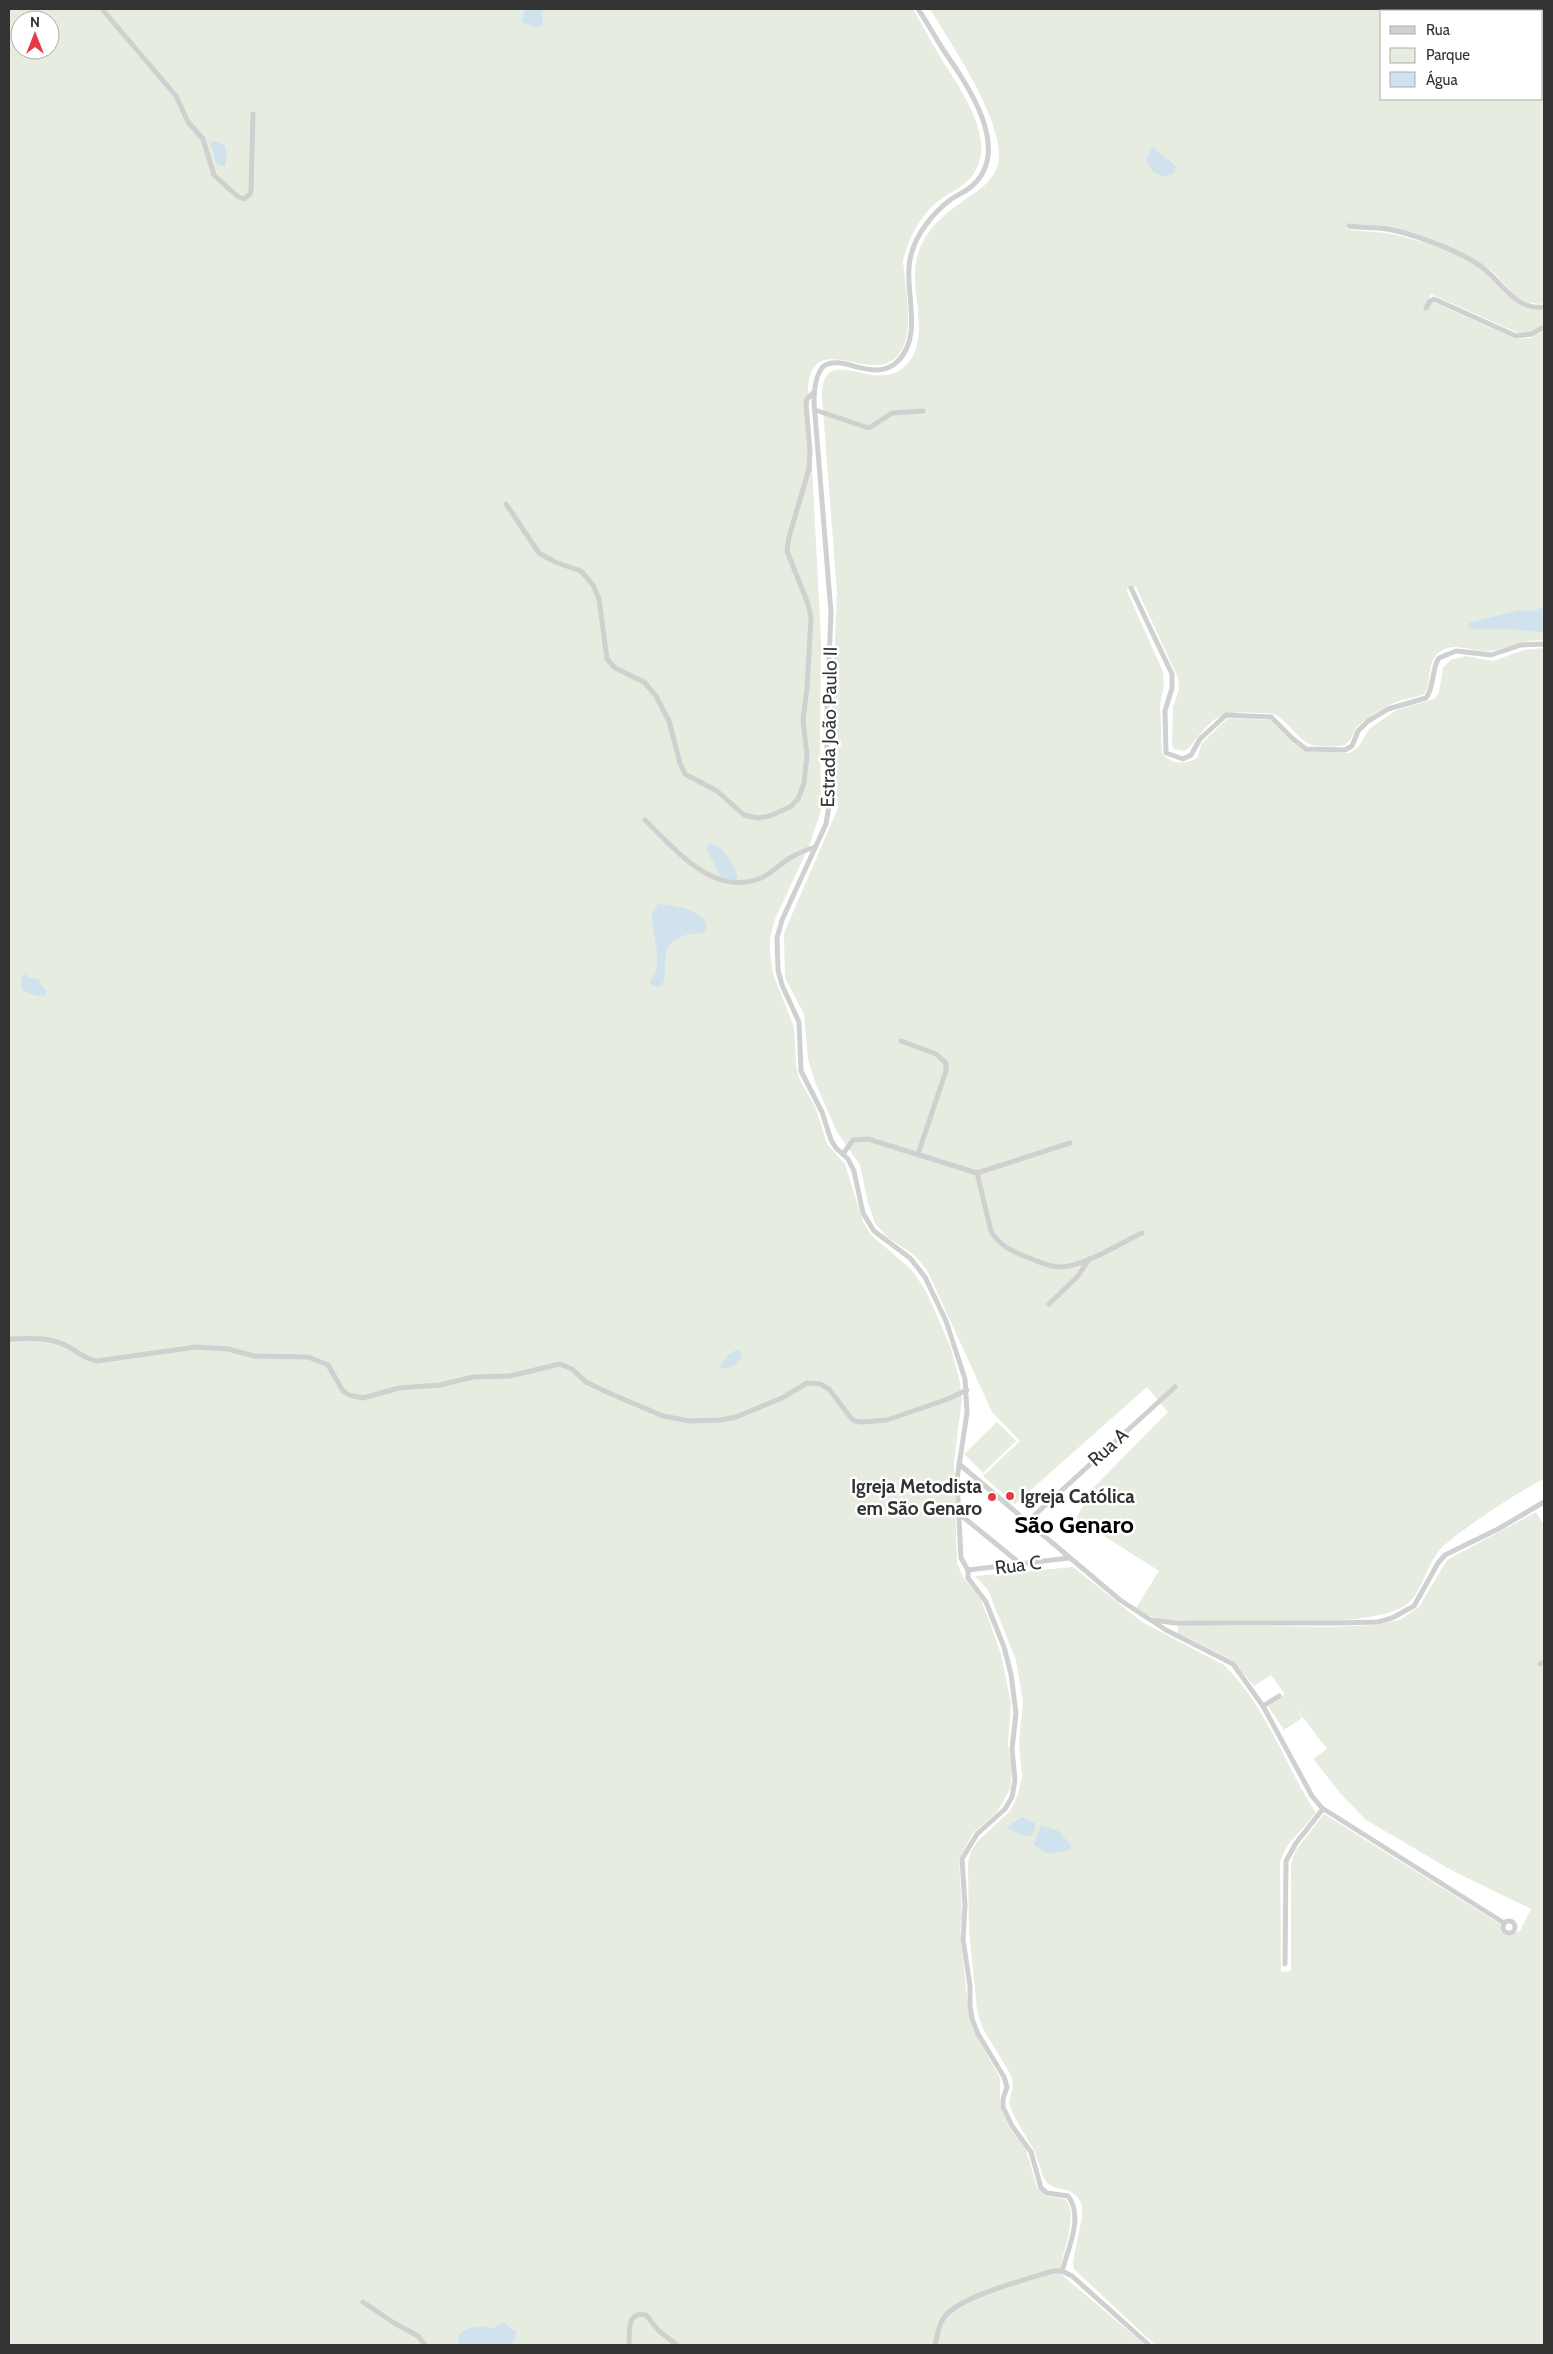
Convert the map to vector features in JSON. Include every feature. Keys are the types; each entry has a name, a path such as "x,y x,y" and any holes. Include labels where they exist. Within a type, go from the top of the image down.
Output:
{"street":[{"path":"102,9 176,96 188,122 203,139 214,175 237,196 244,199 250,194 251,190 253,114"},
{"name":"Estrada João Paulo II","path":"918,9 974,98 988,138 988,162 981,176 971,187 938,210 913,247 908,272 911,330 902,356 892,366 877,370 843,363 826,364 818,373 814,392 831,613 826,734 830,810 782,920 777,938 778,970 782,985 799,1022 801,1071 822,1112 831,1140 854,1171 861,1204 867,1221 884,1240 910,1258 925,1277 946,1321 967,1390 967,1413 958,1464 957,1512 961,1558 968,1570 968,1578 986,1602 1004,1648 1011,1674 1016,1713 1012,1749 1015,1780 1012,1797 1005,1809 977,1834 962,1859 965,1905 963,1939 970,1986 972,2019 978,2034 1004,2078 1007,2087 1002,2099 1003,2107 1012,2126 1031,2152 1042,2188 1047,2193 1068,2196 1074,2208 1074,2226 1062,2272"},
{"path":"1348,226 1396,231 1462,255 1484,267 1519,302 1529,306 1544,307"},
{"path":"1426,308 1430,301 1434,299 1516,336 1526,336 1544,328"},
{"path":"506,504 538,553 555,562 581,571 593,585 599,599 607,659 615,668 644,682 656,696 669,721 680,763 685,774 717,791 744,815 757,818 770,816 790,806 798,799 805,773 807,755 803,720 807,688 811,617 808,604 787,551 789,537 809,469 810,451 806,404 807,399 814,392"},
{"path":"815,410 869,428 892,413 923,411"},
{"path":"1131,588 1172,674 1172,688 1165,711 1166,753 1183,759 1192,755 1200,739 1221,718 1232,714 1271,717 1293,739 1306,748 1345,750 1352,746 1358,731 1388,709 1426,698 1432,685 1434,669 1439,658 1456,651 1491,655 1521,645 1544,644"},
{"path":"645,820 693,864 720,881 729,884 760,878 794,856 815,847"},
{"path":"901,1041 936,1054 946,1064 946,1071 918,1154"},
{"path":"843,1154 854,1140 862,1139 977,1173 1070,1143"},
{"path":"977,1173 991,1231 1002,1245 1054,1267 1070,1266 1089,1259 1142,1233"},
{"path":"1049,1304 1078,1276 1089,1259"},
{"path":"9,1339 48,1339 67,1346 84,1357 97,1361 196,1347 228,1349 254,1356 308,1357 328,1365 343,1390 349,1395 363,1398 399,1388 440,1385 473,1377 510,1376 560,1364 572,1369 592,1386 617,1397 663,1416 690,1421 721,1420 736,1417 782,1398 807,1383 820,1384 829,1389 850,1417 855,1421 862,1422 887,1420 948,1399 967,1390"},
{"name":"Rua A","path":"1027,1522 1175,1387"},
{"path":"958,1464 1069,1558 1145,1617 1184,1640 1228,1660 1238,1670 1263,1706 1312,1796 1323,1809 1504,1923"},
{"path":"1145,1617 1164,1622 1287,1624 1368,1622 1392,1618 1414,1606 1438,1563 1445,1555 1498,1530 1544,1502"},
{"path":"957,1512 1022,1565"},
{"name":"Rua C","path":"968,1570 1069,1558"},
{"path":"1263,1706 1279,1696"},
{"path":"1285,1964 1286,1861 1291,1850 1323,1809"},
{"path":"935,2345 942,2319 957,2307 984,2294 1054,2271 1072,2276 1088,2288 1149,2345"},
{"path":"363,2302 394,2323 418,2336 425,2345"},
{"path":"629,2345 631,2319 635,2315 646,2314 658,2331 677,2345"}],"green space":[{"path":"9,9 913,9 967,101 975,118 980,136 981,153 976,169 965,183 940,199 931,208 915,229 908,245 903,261 908,324 905,342 897,357 886,364 873,365 832,359 821,361 813,369 810,376 808,388 821,640 821,810 810,844 775,919 770,938 770,953 773,974 794,1027 796,1065 799,1078 816,1109 827,1144 845,1164 863,1222 872,1236 911,1269 926,1291 951,1348 960,1382 962,1398 954,1462 957,1563 963,1577 980,1598 1001,1655 1011,1703 1008,1744 1012,1771 1010,1789 997,1812 973,1833 959,1859 962,1914 960,1931 969,2017 973,2030 1000,2078 1000,2106 1010,2129 1026,2149 1037,2188 1046,2196 1065,2199 1069,2205 1071,2213 1070,2223 1060,2269 1062,2275 1145,2345 9,2345"},
{"path":"930,9 1544,9 1544,304 1530,303 1519,299 1492,271 1473,258 1388,227 1347,224 1346,229 1392,234 1449,251 1479,266 1508,294 1523,305 1544,309 1544,325 1531,333 1520,334 1431,294 1424,309 1431,301 1516,339 1531,338 1544,331 1544,640 1529,641 1491,651 1455,647 1441,651 1433,661 1424,694 1394,703 1373,714 1359,725 1344,745 1326,747 1309,744 1299,737 1277,715 1243,712 1223,715 1216,719 1184,751 1174,749 1172,745 1173,707 1179,689 1178,678 1136,587 1126,589 1163,672 1164,685 1160,705 1162,753 1165,757 1178,762 1188,762 1197,758 1202,743 1227,719 1232,718 1270,720 1294,744 1305,751 1350,753 1359,746 1369,729 1389,715 1397,710 1434,699 1439,693 1443,668 1451,660 1466,656 1493,661 1524,650 1544,648 1544,1479 1488,1513 1445,1545 1434,1558 1412,1599 1407,1604 1389,1612 1363,1618 1330,1621 1256,1622 1167,1620 1145,1615 1136,1608 1159,1571 1076,1518 1094,1487 1168,1412 1147,1387 1015,1504 983,1476 1020,1441 992,1412 927,1270 914,1255 887,1237 875,1223 868,1203 860,1165 837,1132 815,1082 808,1059 804,1014 785,978 784,933 838,808 832,722 837,592 822,397 824,380 830,372 840,369 878,375 892,374 904,367 913,356 919,330 915,271 920,248 937,222 953,208 978,191 996,170 999,154 996,134 977,88"},
{"path":"997,1422 1016,1441 983,1473 964,1454"},
{"path":"1536,1512 1542,1522 1544,1521 1544,2345 1155,2345 1074,2269 1073,2262 1082,2217 1082,2205 1078,2197 1070,2191 1053,2187 1047,2183 1043,2176 1035,2152 1014,2116 1009,2102 1013,2087 1012,2077 982,2027 977,2010 969,1931 968,1863 971,1851 977,1842 1011,1810 1018,1794 1022,1776 1019,1743 1023,1702 1016,1660 988,1590 975,1576 1073,1567 1142,1622 1224,1665 1239,1681 1264,1717 1316,1813 1287,1846 1280,1862 1281,1972 1291,1971 1291,1863 1296,1850 1324,1814 1500,1924 1501,1931 1507,1935 1520,1931 1531,1909 1453,1871 1366,1820 1342,1795 1313,1759 1327,1749 1295,1707 1302,1718 1284,1730 1268,1706 1285,1694 1271,1675 1254,1686 1232,1660 1178,1633 1178,1625 1330,1627 1375,1625 1400,1620 1419,1607 1447,1560"}],"water":[{"path":"525,9 542,9 543,26 534,27 521,22"},
{"path":"210,142 218,142 225,146 227,156 225,167 216,163"},
{"path":"1152,148 1155,148 1174,164 1176,167 1174,173 1164,177 1152,171 1146,159"},
{"path":"1544,607 1544,632 1505,629 1475,630 1468,626 1469,623 1519,610 1532,611"},
{"path":"711,843 724,852 738,878 734,880 722,879 707,850 708,844"},
{"path":"658,904 672,905 691,911 699,915 707,926 704,932 681,937 671,943 666,956 664,981 661,986 654,987 650,982 657,966 657,949 652,913"},
{"path":"27,972 29,978 40,980 39,983 46,990 46,995 37,996 22,990 21,979"},
{"path":"738,1349 742,1354 739,1362 730,1368 719,1368 728,1355"},
{"path":"1022,1817 1035,1823 1035,1829 1031,1836 1022,1835 1006,1828"},
{"path":"1041,1825 1058,1831 1071,1845 1070,1850 1049,1854 1034,1845"},
{"path":"501,2323 505,2323 517,2333 511,2345 459,2345 458,2339 464,2330 482,2326 494,2329"}],"place":[{"name":"Igreja Católica","path":"1010,1496"},
{"name":"Igreja Metodista em São Genaro","path":"992,1497"}],"district":[{"name":"São Genaro","path":"1074,1524"}]}
